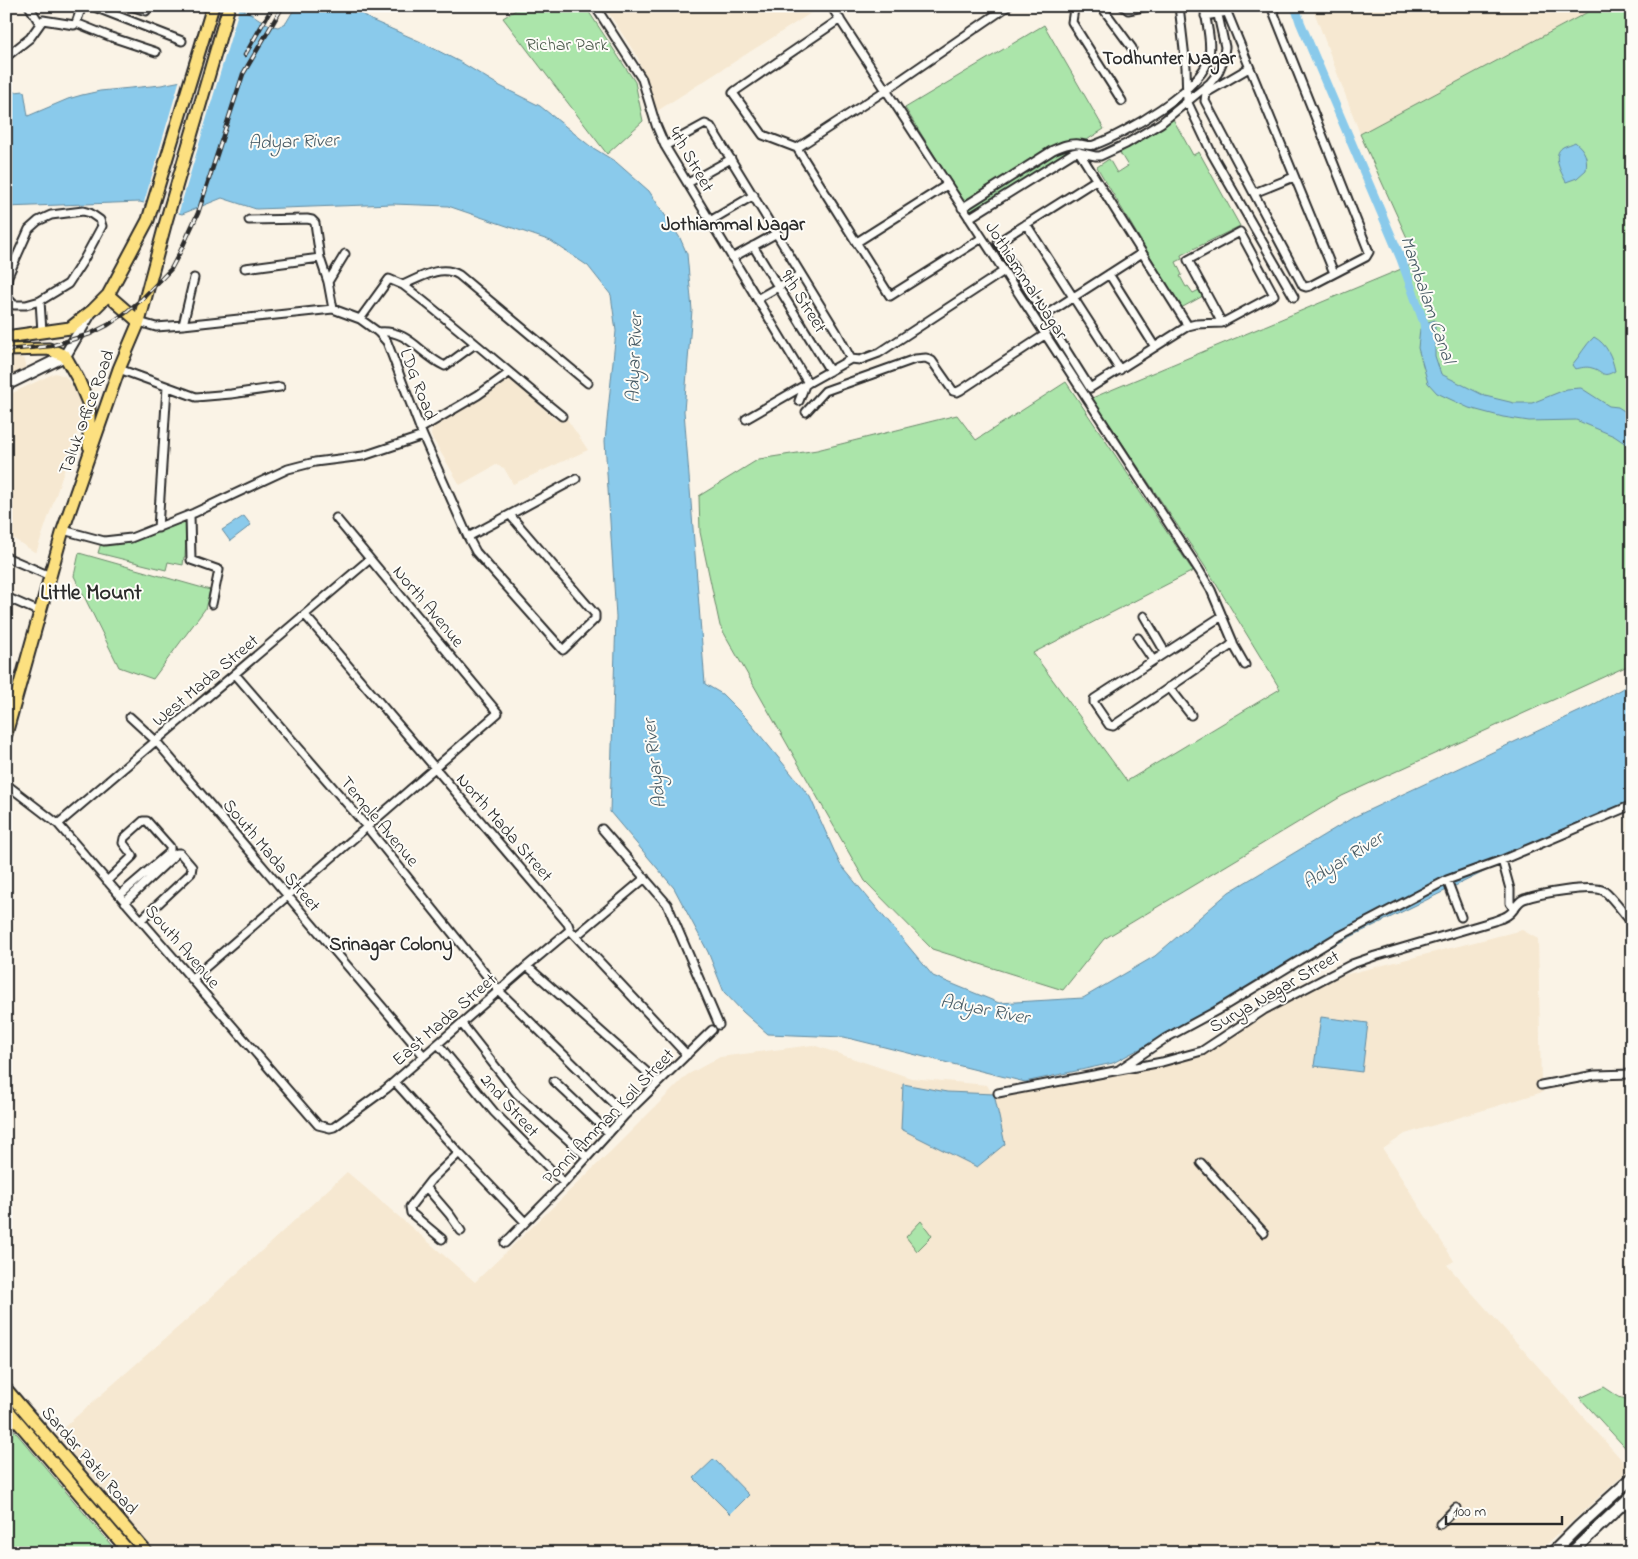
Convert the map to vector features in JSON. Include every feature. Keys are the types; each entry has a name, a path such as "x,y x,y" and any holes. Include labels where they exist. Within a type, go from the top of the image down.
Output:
{"main road":[{"path":"6,337 70,328 108,295 148,220 213,6"},
{"name":"Taluk Office Road","path":"6,734 63,530 119,369 139,322 165,224 229,6"},
{"path":"108,295 139,322"},
{"path":"6,385 65,356 93,310"},
{"path":"6,350 49,349 65,356 89,405 89,454"},
{"name":"Sardar Patel Road","path":"6,1389 147,1553"},
{"name":"Sardar Patel Road","path":"6,1408 130,1553"},
{"path":"1552,1553 1632,1478"},
{"path":"1571,1553 1632,1495"}],"street":[{"path":"29,6 40,24"},
{"path":"76,23 82,6"},
{"path":"92,6 182,41"},
{"path":"132,6 146,11"},
{"name":"4th Street","path":"595,6 642,79 659,134 665,146 757,298 806,384"},
{"name":"Jothiammal Nagar","path":"831,6 1211,590 1233,644 1245,665"},
{"path":"797,148 886,90 1008,6"},
{"path":"1100,6 1132,48"},
{"path":"1123,6 1128,10 1150,6"},
{"path":"1178,6 1186,67 1187,101 1212,154 1294,297"},
{"path":"962,208 1053,150 1066,144 1092,146 1145,120 1187,88 1201,73 1207,64 1209,56 1204,6"},
{"path":"1249,68 1206,93 1205,101 1303,286 1310,286 1366,257 1369,252 1271,6"},
{"path":"1075,7 1072,22 1122,101"},
{"path":"1205,16 1217,10 1226,9 1334,272"},
{"path":"968,218 1066,157 1079,152 1100,156 1126,144 1161,123 1210,83 1218,73 1223,62 1225,47 1217,10"},
{"path":"840,19 733,93 763,135 797,148 890,296 982,238"},
{"path":"6,57 30,38 43,20 74,25 76,23 156,52"},
{"path":"665,146 707,124 711,127 777,233 851,359"},
{"path":"1092,146 1095,156"},
{"path":"1079,152 1188,326"},
{"path":"688,183 731,159"},
{"path":"1254,193 1294,177"},
{"path":"1096,180 998,242 1090,388 1188,326 1192,324 1222,323 1274,295 1240,232 1188,260 1222,323"},
{"path":"857,242 947,185"},
{"path":"710,221 754,196"},
{"path":"6,290 8,276 29,229 38,221 51,215 83,211 100,220 102,226 68,284 40,301 26,305 14,305 6,296"},
{"path":"249,220 312,220 315,224 320,258 328,282 333,309"},
{"path":"1026,224 1120,370"},
{"path":"732,258 777,233"},
{"name":"9th Street","path":"753,246 830,371"},
{"path":"1044,316 1142,253"},
{"path":"328,282 345,254"},
{"path":"245,268 320,258"},
{"path":"404,285 439,271 453,271 588,383"},
{"path":"746,419 851,359 860,360 879,353 1004,271"},
{"path":"757,298 801,274"},
{"path":"1109,274 1155,347"},
{"path":"183,325 194,278"},
{"path":"360,319 389,279 404,285 448,319 509,373 562,416"},
{"path":"40,301 42,332"},
{"name":"LDG Road","path":"63,530 104,541 131,538 190,515 288,470 315,462 363,456 423,436 387,342 378,332 360,319 333,309 183,325 156,326 139,322"},
{"path":"378,332 388,331 402,335 445,366 475,344"},
{"path":"806,412 825,391 915,359 926,358 932,361 947,383 953,390 958,392 1046,334"},
{"path":"119,369 196,397 280,387"},
{"path":"420,428 478,395 509,373"},
{"path":"800,401 806,384"},
{"path":"158,528 167,387"},
{"path":"423,436 476,552 563,650 595,620 595,614 510,515"},
{"path":"468,537 576,479"},
{"path":"190,515 191,560 218,570 212,604"},
{"name":"North Avenue","path":"336,518 498,713 434,768"},
{"path":"6,557 50,576"},
{"name":"West Mada Street","path":"58,824 370,559"},
{"path":"6,597 40,612"},
{"name":"North Mada Street","path":"305,615 434,768 532,880 568,924 570,930 687,1055"},
{"path":"1144,616 1165,652"},
{"path":"1222,616 1093,700 1094,703 1109,726 1112,726 1233,644"},
{"path":"1138,638 1153,660"},
{"name":"Temple Avenue","path":"235,674 367,827 499,991 625,1115"},
{"path":"1169,687 1191,715"},
{"name":"South Mada Street","path":"130,717 156,741 424,1056"},
{"path":"192,979 434,768"},
{"name":"South Avenue","path":"6,784 58,824 318,1124 330,1128 334,1127"},
{"path":"1117,1071 1166,1038 1216,1011 1336,938 1447,880 1502,860 1632,805"},
{"path":"107,881 133,856 123,843 124,838 143,821 147,821 170,847 170,852 120,895"},
{"path":"602,829 667,904 719,1025"},
{"path":"125,902 177,852 192,867 192,873 141,920"},
{"path":"1502,860 1510,889 1510,903 1514,910"},
{"path":"576,936 645,878"},
{"path":"1447,880 1461,917"},
{"name":"Surya Nagar Street","path":"998,1093 1162,1062 1202,1050 1264,1010 1352,964 1494,921 1508,915 1523,900 1556,892 1595,888 1605,892 1632,923"},
{"name":"East Mada Street","path":"334,1127 394,1082 570,930"},
{"path":"527,966 658,1082"},
{"path":"462,1024 517,1094 587,1157"},
{"name":"Ponni Amman Koil Street","path":"505,1243 564,1183 625,1115 712,1030"},
{"name":"2nd Street","path":"438,1044 494,1112 564,1183"},
{"path":"1542,1085 1595,1075 1631,1076"},
{"path":"554,1081 609,1133"},
{"path":"394,1082 525,1222"},
{"path":"442,1239 410,1213 409,1210 431,1180 459,1153"},
{"path":"1202,1163 1264,1233"},
{"path":"426,1187 461,1231"},
{"path":"1440,1524 1456,1508"}],"shaded area":[{"path":"604,6 822,6 654,113 638,58"},
{"path":"1312,6 1576,6 1585,14 1360,134"},
{"path":"6,355 14,355 25,360 26,366 21,376 6,382"},
{"path":"55,373 65,376 84,402 81,422 36,553 6,534 6,396"},
{"path":"509,377 556,420 567,419 588,450 513,484 504,468 496,465 460,485 431,436 432,427"},
{"path":"1522,930 1538,939 1541,1085 1543,1092 1405,1134 1383,1149 1454,1261 1447,1265 1630,1469 1537,1553 157,1553 54,1436 192,1315 347,1172 475,1282 687,1075 720,1057 813,1045 911,1078 987,1085 993,1095 1163,1066 1203,1056 1270,1008 1344,975"}],"green space":[{"name":"Richar Park","path":"522,6 585,6 635,82 643,121 607,154 503,18"},
{"path":"1599,6 1632,6 1632,664 1342,796 1104,939 1063,990 932,949 865,881 720,626 700,532 699,496 759,459 817,450 957,415 976,440 1066,382 1193,571 1033,653 1127,781 1280,689 1210,574 1092,398 1418,262 1360,134"},
{"path":"1044,25 1104,129 971,214 905,108"},
{"path":"1173,119 1193,155 1199,152 1240,226 1181,255 1182,259 1176,262 1182,275 1180,276 1186,287 1188,286 1193,293 1199,290 1203,296 1181,308 1097,167 1109,159 1117,173 1128,166 1120,153"},
{"path":"187,519 183,565 168,562 166,570 98,553 101,543 134,539"},
{"path":"79,553 210,590 205,609 153,679 119,667 74,576"},
{"path":"921,1221 932,1236 917,1251 906,1237"},
{"path":"1604,1387 1619,1397 1632,1401 1632,1455 1580,1398"},
{"path":"6,1421 118,1553 6,1553"}],"water":[{"name":"Adyar River","path":"296,6 349,6 371,20 419,41 540,106 590,146 616,162 649,191 680,238 687,254 692,310 684,411 705,684 722,694 746,718 810,797 840,864 933,976 999,1003 1083,998 1155,956 1229,892 1354,817 1591,706 1632,683 1632,800 1346,939 1113,1063 1025,1082 844,1037 768,1034 724,992 708,952 674,888 610,812 616,617 605,441 616,331 611,295 588,266 551,241 448,206 393,204 256,209 222,198 182,214 140,202 6,207 6,93 24,91 28,116 82,95 187,80 206,69 238,8 267,24 278,27 286,23"},
{"path":"1575,142 1585,154 1586,170 1577,178 1566,182 1558,164 1558,154 1559,150 1563,147"},
{"path":"1435,320 1435,356 1441,374 1485,396 1514,403 1532,403 1567,389 1581,388 1609,406 1618,407 1632,416 1632,448 1614,436 1576,420 1529,421 1503,417 1469,408 1437,393 1428,383 1418,348 1420,329 1424,323"},
{"path":"1594,337 1608,351 1615,371 1605,374 1590,367 1575,369 1572,365"},
{"path":"244,516 251,525 230,541 222,530"},
{"path":"1321,1017 1368,1023 1362,1072 1314,1066"},
{"path":"903,1084 947,1092 994,1094 1005,1144 977,1167 901,1129"},
{"path":"714,1459 749,1495 730,1514 694,1478"}],"pier":[{"path":"235,6 240,6 178,215 143,206 180,79 204,67"}],"waterway":[{"name":"Mambalam Canal","path":"1295,6 1300,22 1401,259 1424,323 1425,333"}],"railway":[{"path":"245,55 273,6"},
{"path":"6,350 51,346 90,334 124,314 141,300 171,269 198,213 243,74 283,6"}],"district":[{"name":"Todhunter Nagar","path":"1169,57"},
{"name":"Jothiammal Nagar","path":"733,223"},
{"name":"Little Mount","path":"91,591"},
{"name":"Srinagar Colony","path":"391,943"}]}
